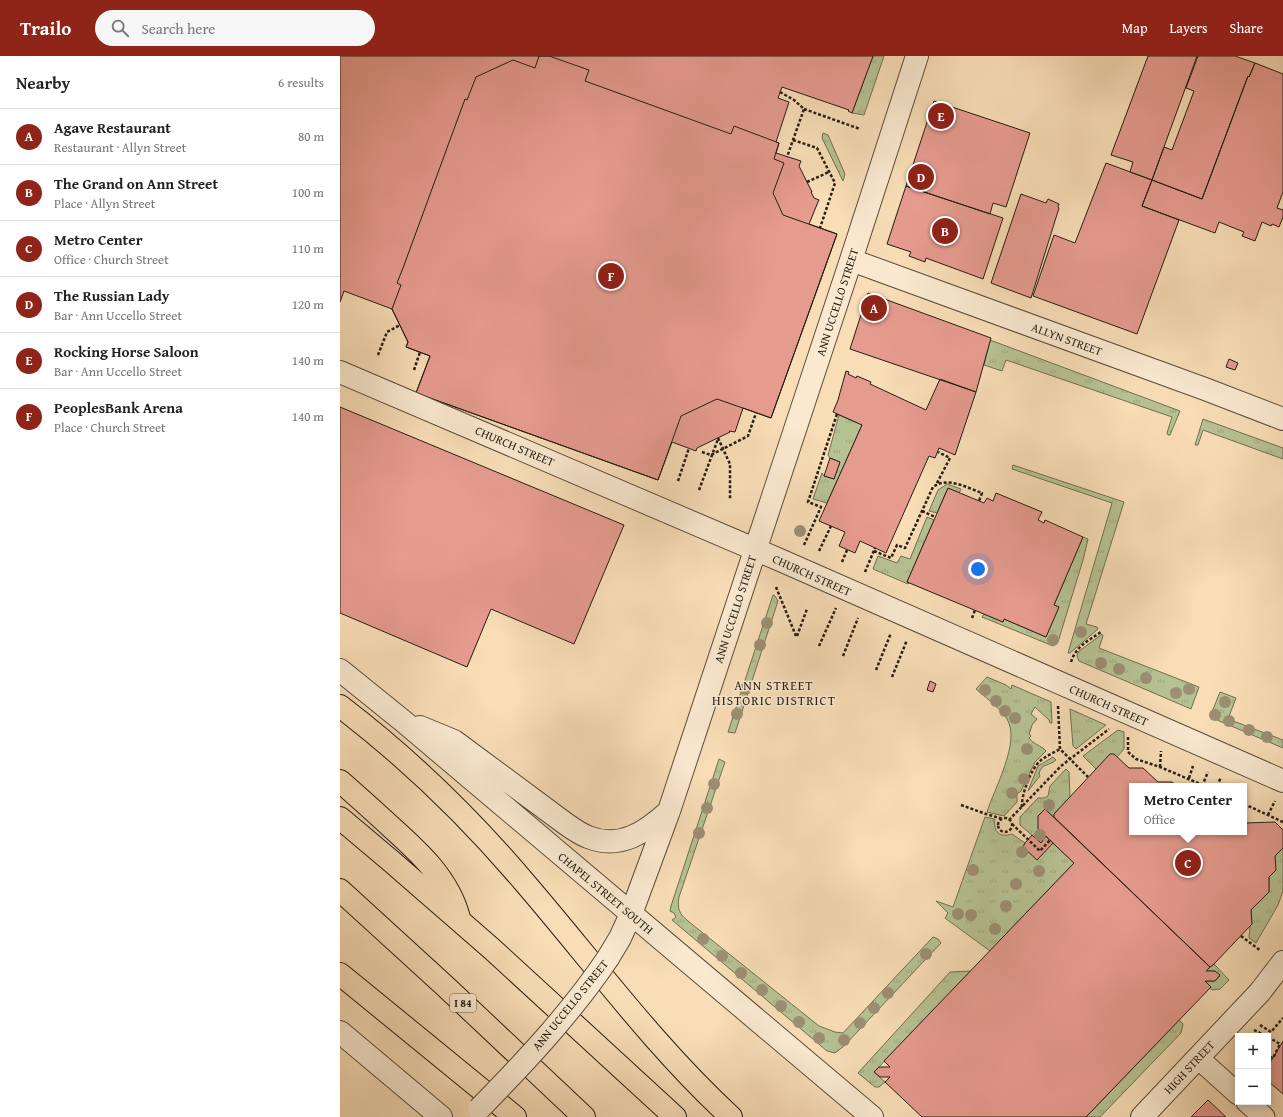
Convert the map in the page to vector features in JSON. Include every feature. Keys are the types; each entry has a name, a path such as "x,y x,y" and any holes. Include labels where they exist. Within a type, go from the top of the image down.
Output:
{"highway":[{"path":"340,706 414,768 468,821 526,884 649,1033 694,1082 731,1117"},
{"path":"340,781 407,842 433,868 451,895 460,921"},
{"path":"340,818 460,921 675,1117"},
{"name":"I 84","path":"340,890 413,956 584,1117"},
{"path":"340,974 515,1117"}],"street":[{"name":"ANN UCCELLO STREET","path":"475,1113 555,1026 587,988 620,938 631,914 669,811 917,56"},
{"name":"ALLYN STREET","path":"851,260 1283,418"},
{"name":"CHURCH STREET","path":"340,372 755,550 1280,789"},
{"name":"CHAPEL STREET SOUTH","path":"340,670 403,720 872,1117"},
{"path":"403,720 454,741 566,824 582,834 592,838 611,842 622,840 637,834 653,824 669,811"},
{"name":"HIGH STREET","path":"1142,1117 1260,992 1283,962"},
{"path":"340,1032 441,1117"},
{"path":"1198,1058 1235,1091"},
{"path":"1250,1105 1264,1117"}],"path":[{"path":"780,92 794,100 804,109 860,129"},
{"path":"787,157 804,109"},
{"path":"793,140 817,148 835,183 820,228"},
{"path":"807,182 829,172"},
{"path":"378,355 387,332 400,325"},
{"path":"414,370 420,352"},
{"path":"702,452 711,455 724,450 748,436 756,413"},
{"path":"804,545 821,507 808,502 837,414"},
{"path":"699,490 718,438 730,464 730,499"},
{"path":"678,481 689,448"},
{"path":"874,551 891,558 896,545 906,548 933,487 937,484 950,458 938,452"},
{"path":"937,484 944,482 954,484 982,494 979,501"},
{"path":"922,511 935,517"},
{"path":"819,551 831,526"},
{"path":"865,572 876,548"},
{"path":"842,562 847,550"},
{"path":"776,587 796,636 807,609"},
{"path":"820,646 836,608"},
{"path":"972,618 975,610"},
{"path":"843,656 858,618"},
{"path":"876,670 891,632"},
{"path":"1072,662 1075,652 1100,632"},
{"path":"892,677 907,639"},
{"path":"1058,701 1060,750 1088,777"},
{"path":"1010,820 1062,766 1112,727"},
{"path":"1128,734 1128,752 1136,759 1189,778 1198,783"},
{"path":"1160,767 1162,748"},
{"path":"1022,807 1022,797 1027,783 1037,764 1048,755 1060,750"},
{"path":"1189,778 1191,772"},
{"path":"1204,783 1206,778"},
{"path":"1268,815 1280,789"},
{"path":"961,805 986,814 1010,820 1012,824 1040,850 1050,840"},
{"path":"1247,805 1283,822"},
{"path":"1003,818 998,826 1001,831 1008,832 1012,824"},
{"path":"1241,936 1261,951"},
{"path":"1259,1024 1271,1032 1283,1018"},
{"path":"1254,1029 1260,1033"},
{"path":"1271,1039 1280,1044 1273,1058 1271,1057"}],"green space":[{"path":"873,56 884,56 864,115 852,113"},
{"path":"823,133 828,135 845,174 843,181 822,138"},
{"path":"990,340 1180,411 1170,435 1167,433 1172,417 1006,360 1002,371 984,365"},
{"path":"839,415 862,425 827,503 813,499 822,473 824,476 834,479 840,462 830,458 828,455"},
{"path":"1203,419 1283,448 1283,459 1203,430 1198,445 1195,445"},
{"path":"1013,465 1124,502 1086,624 1097,627 1098,629 1070,653 1068,653 1112,503 1012,469"},
{"path":"947,484 961,489 959,493 948,488 937,513 929,511 938,490"},
{"path":"927,517 934,520 907,582 909,583 908,584 873,569 878,556 897,563 901,556 910,559"},
{"path":"1083,537 1088,539 1083,560 1058,642 1053,646 982,617 984,614 1003,622 1004,619 1046,637 1059,607 1054,605"},
{"path":"773,595 778,601 735,733 728,732"},
{"path":"1102,634 1103,636 1099,648 1199,687 1191,709 1079,661 1077,656 1078,652"},
{"path":"987,677 1006,685 1011,689 1012,685 1051,702 1052,723 1050,723 1049,720 1035,707 1031,714 1037,719 1032,725 1029,733 1031,736 1029,738 1046,751 1035,762 1021,791 1017,794 1017,802 1004,816 987,812 1009,752 1011,740 1010,729 1007,719 1001,711 976,689"},
{"path":"1220,692 1236,698 1228,719 1283,740 1283,748 1210,717"},
{"path":"1070,709 1106,725 1076,749 1073,746"},
{"path":"1118,730 1124,732 1124,749 1117,757 1096,769 1083,756"},
{"path":"1053,757 1056,760 1044,766 1040,770 1040,776 1028,791 1038,766"},
{"path":"719,759 725,762 679,897 679,910 688,921 819,1026 835,1032 843,1033 933,937 938,939 941,943 844,1046 835,1053 827,1051 672,920 676,917 674,913 670,911 671,906"},
{"path":"1066,769 1069,772 1070,797 1054,814 1054,817 1045,809 1038,816 1046,836 1041,843 1020,825 1020,817 1038,798 1048,796 1050,786"},
{"path":"985,817 995,819 995,827 998,833 1004,835 1012,834 1025,843 1023,847 1053,843 1074,863 990,951 945,918 948,913 936,901 953,907"},
{"path":"1283,848 1283,891 1278,905 1256,943 1249,938 1250,926 1252,924 1251,910 1269,892 1269,877 1275,870 1275,856"},
{"path":"1214,964 1229,980 1220,989 1212,990 1205,981 1215,981 1220,976 1215,971 1206,971"},
{"path":"971,971 874,1072 885,1082 879,1087 875,1087 858,1073 950,972"},
{"path":"1179,1020 1183,1024 1181,1033 1100,1117 1086,1117"}],"building":[{"path":"340,56 873,56 852,113 848,111 849,110 782,87 778,98 789,102 776,142 779,143 776,153 801,161 799,166 811,192 814,198 819,200 809,224 837,234 771,418 743,408 735,432 729,431 730,432 697,448 696,451 672,442 658,480 416,393 430,356 406,347 408,342 392,309 344,291 340,302"},
{"path":"539,56 549,56 589,70 585,81 731,134 734,126 779,143 774,159 784,163 773,193 783,215 837,234 771,418 717,399 681,416 658,480 416,393 430,356 406,347 408,342 392,309 401,285 397,283 465,99 467,100 476,77 513,60 535,68"},
{"path":"1148,56 1197,56 1152,180 1130,172 1133,162 1111,155"},
{"path":"1198,56 1235,56 1255,63 1249,77 1248,76 1202,199 1152,180 1164,147 1172,150 1194,91 1186,88"},
{"path":"1255,63 1283,74 1283,192 1277,208 1283,210 1283,217 1279,227 1272,224 1271,226 1262,222 1255,241 1242,236 1244,232 1219,222 1215,233 1142,206 1152,180 1202,199 1248,76 1249,77"},
{"path":"934,101 1030,133 1006,207 993,203 990,214 906,186"},
{"path":"1106,163 1152,180 1142,206 1179,220 1137,334 1033,296 1054,235 1075,243"},
{"path":"906,186 1003,218 983,279 926,258 925,262 909,256 911,252 887,244"},
{"path":"1021,194 1046,203 1048,199 1059,204 1031,298 991,283"},
{"path":"868,293 991,338 976,392 850,349"},
{"path":"1229,359 1238,363 1235,370 1226,367"},
{"path":"846,371 849,372 848,374 856,378 857,376 871,382 870,384 926,410 940,379 976,392 955,455 939,448 935,458 929,456 886,553 860,541 855,553 839,546 845,532 819,521 862,425 833,412"},
{"path":"340,407 624,525 574,644 491,609 467,667 340,613"},
{"path":"830,458 840,462 834,479 824,476"},
{"path":"948,488 984,503 987,498 993,501 996,493 1042,512 1038,520 1044,523 1045,520 1083,537 1054,605 1059,607 1046,637 1004,619 1003,622 907,582"},
{"path":"930,681 936,684 933,692 927,690"},
{"path":"1110,754 1114,754 1129,768 1143,768 1158,782 1173,783 1129,783 1129,835 1247,835 1247,823 1275,822 1283,830 1283,848 1275,856 1276,870 1269,877 1269,892 1251,910 1252,924 1210,967 1054,817 1054,814"},
{"path":"1045,809 1210,967 1206,971 1215,971 1220,975 1215,981 1205,981 1211,987 1086,1117 922,1117 885,1082 890,1077 880,1077 874,1072 879,1067 890,1067 884,1061 1074,863 1038,829 1038,816"},
{"path":"1032,835 1041,843 1046,836 1053,843 1037,860 1023,847"},
{"path":"1283,1041 1283,1094 1271,1084 1271,1061"},
{"path":"1208,1100 1226,1117 1191,1117"}],"place":[{"name":"Rocking Horse Saloon","path":"941,116"},
{"name":"The Russian Lady","path":"921,177"},
{"name":"The Grand on Ann Street","path":"945,231"},
{"name":"PeoplesBank Arena","path":"611,276"},
{"name":"Agave Restaurant","path":"874,308"},
{"name":"Metro Center","path":"1188,863"}],"district":[{"name":"ANN STREET HISTORIC DISTRICT","path":"774,692"}]}
